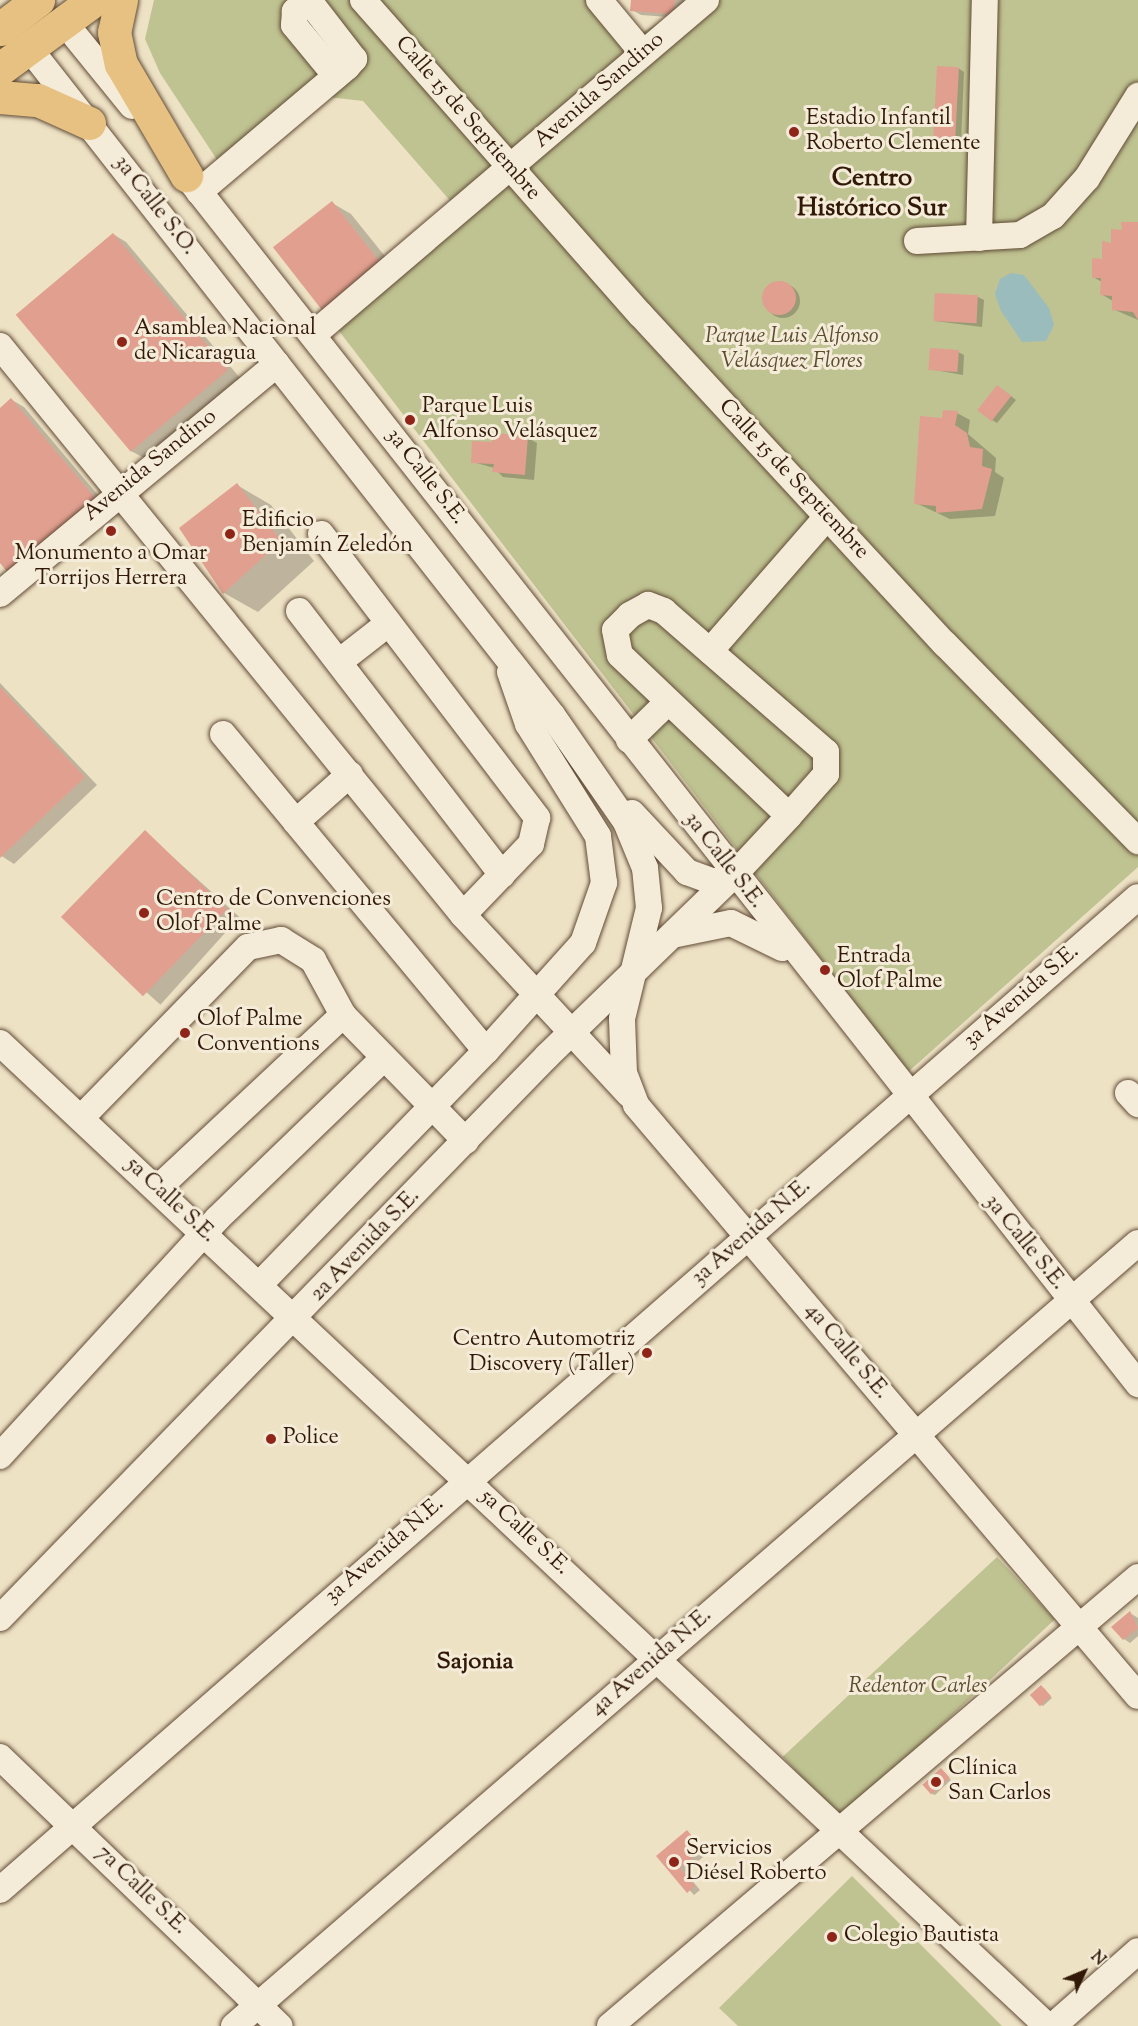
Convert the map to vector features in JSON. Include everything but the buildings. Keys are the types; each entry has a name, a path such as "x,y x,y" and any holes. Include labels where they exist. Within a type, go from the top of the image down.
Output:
{"highway":[{"path":"29,48 3,21 38,0"},
{"path":"0,69 29,48 56,11 94,0"},
{"path":"122,0 114,32 121,64 193,184"},
{"path":"0,97 38,100 89,123"}],"street":[{"name":"Calle 15 de Septiembre","path":"363,0 509,169 827,517 1138,841"},
{"path":"599,0 643,53"},
{"name":"Avenida Sandino","path":"322,327 706,0"},
{"path":"980,238 986,0"},
{"name":"3a Calle S.O.","path":"56,11 193,184 322,327"},
{"name":"3a Calle S.O.","path":"29,48 277,364"},
{"path":"193,184 336,76"},
{"path":"917,241 1020,235 1069,203 1138,96"},
{"name":"3a Calle S.E.","path":"322,327 629,740 907,1098 1138,1384"},
{"path":"0,346 463,915 571,1035 632,1097"},
{"path":"277,364 552,715 675,863 705,880 734,875"},
{"name":"Avenida Sandino","path":"0,594 119,490 277,364"},
{"path":"710,651 827,517"},
{"path":"321,534 537,818 531,844 463,915"},
{"name":"2a Avenida S.E.","path":"0,1618 298,1317 466,1141 571,1035 630,981 734,875 826,774 826,752 663,611 648,605 615,630 620,655 668,702"},
{"path":"299,611 502,875"},
{"path":"339,662 389,623"},
{"path":"260,1284 433,1109 536,997 583,943 594,920 603,862 587,815 528,724 502,652"},
{"path":"629,740 668,702 789,816"},
{"path":"552,715 626,822 645,868 647,927 630,981"},
{"path":"223,734 486,1051"},
{"path":"296,822 350,774"},
{"name":"3a Avenida S.E.","path":"907,1098 1138,897"},
{"path":"676,934 703,925 738,925 763,935 806,968"},
{"path":"81,1118 248,947 260,941 281,940 313,960 343,1014 466,1141"},
{"name":"4a Calle S.E.","path":"630,981 621,1052 632,1097 748,1237 1138,1695"},
{"path":"157,1190 343,1014"},
{"name":"5a Calle S.E.","path":"0,1043 207,1236 298,1317 1047,2026"},
{"path":"5,1442 207,1236 217,1219 384,1058"},
{"name":"3a Avenida N.E.","path":"0,1890 467,1479 907,1098"},
{"name":"4a Avenida N.E.","path":"234,2026 1137,1245"},
{"path":"610,2026 839,1828 1138,1577"},
{"name":"7a Calle S.E.","path":"0,1757 74,1825 280,2026"},
{"path":"1053,2026 1138,1951"}],"green space":[{"name":"Parque Luis Alfonso Velásquez Flores","path":"154,0 596,0 625,44 693,0 1138,0 1138,867 908,1072 326,314 453,204 363,101 319,96 227,175 160,73 145,39"},
{"name":"Redentor Carles","path":"997,1557 1055,1619 841,1819 783,1757"},
{"name":"Colegio Bautista","path":"852,1876 1002,2026 738,2026 719,2008"}],"water":[{"path":"1011,273 1024,275 1049,308 1054,325 1046,341 1022,342 1001,311 995,294 1000,279"}],"place":[{"name":"Estadio Infantil Roberto Clemente","path":"794,132"},
{"name":"Asamblea Nacional de Nicaragua","path":"122,342"},
{"name":"Parque Luis Alfonso Velásquez","path":"410,420"},
{"name":"Monumento a Omar Torrijos Herrera","path":"111,531"},
{"name":"Edificio Benjamín Zeledón","path":"230,534"},
{"name":"Centro de Convenciones Olof Palme","path":"144,913"},
{"name":"Entrada Olof Palme","path":"825,970"},
{"name":"Olof Palme Conventions","path":"185,1033"},
{"name":"Centro Automotriz Discovery (Taller)","path":"647,1353"},
{"name":"Police","path":"271,1439"},
{"name":"Clínica San Carlos","path":"936,1782"},
{"name":"Servicios Diésel Roberto","path":"674,1862"},
{"name":"Colegio Bautista","path":"832,1937"}],"district":[{"name":"Centro Histórico Sur","path":"872,194"},
{"name":"Sajonia","path":"475,1663"}]}
